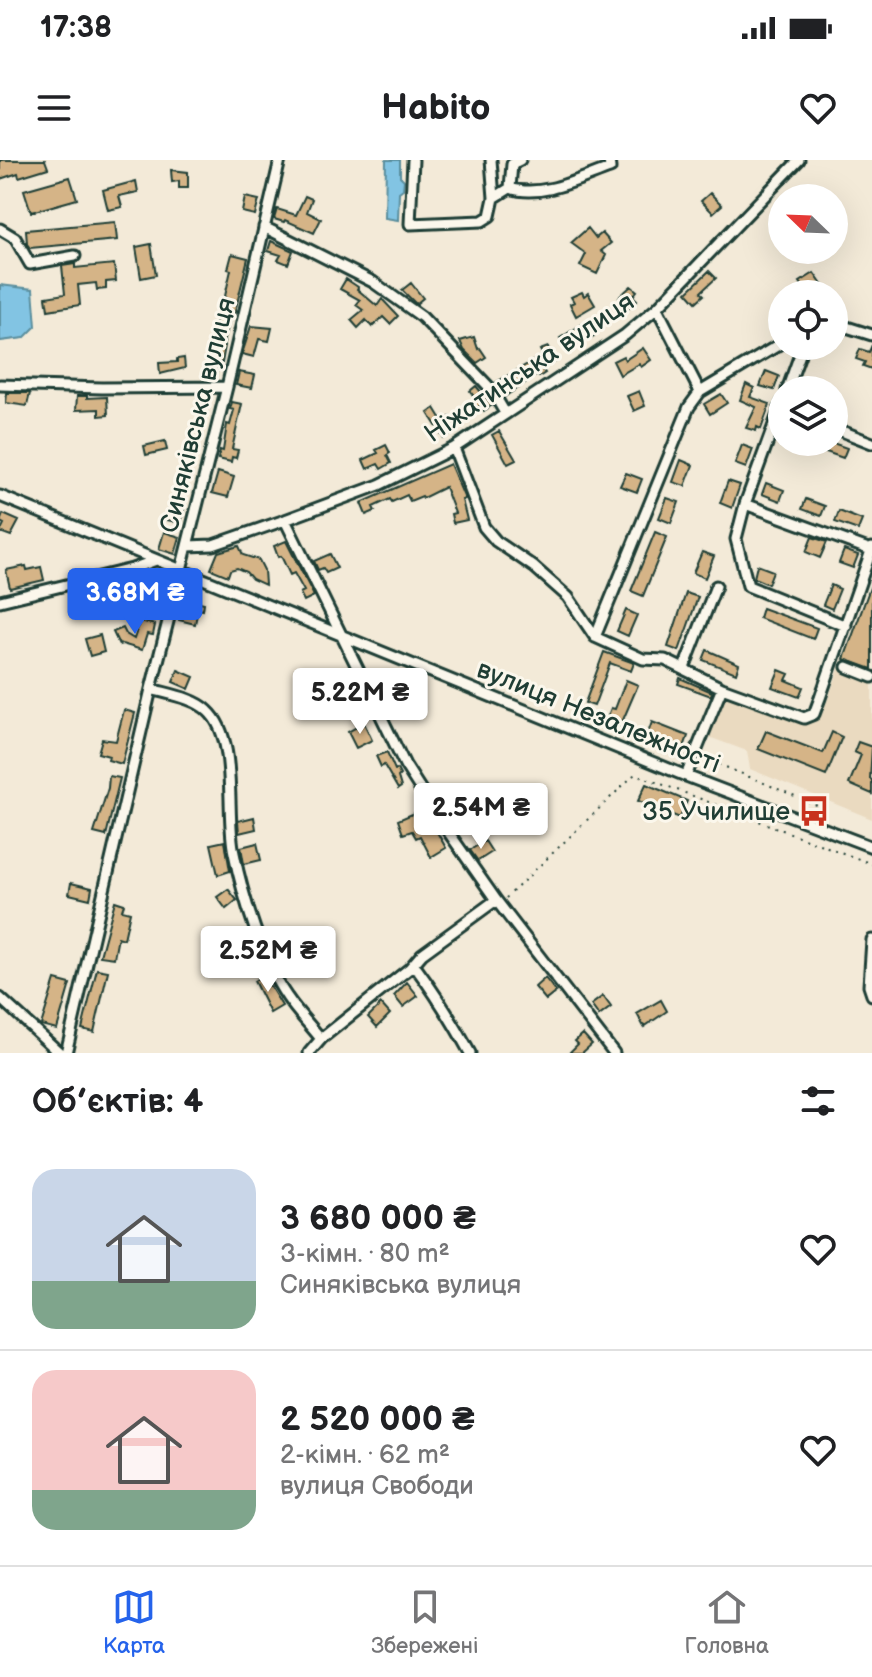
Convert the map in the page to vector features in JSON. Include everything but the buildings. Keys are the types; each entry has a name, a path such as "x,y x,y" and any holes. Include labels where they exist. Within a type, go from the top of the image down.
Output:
{"street":[{"name":"Синяківська вулиця","path":"66,1053 280,160"},
{"path":"413,160 410,224 482,221 490,216 494,198 491,160"},
{"path":"510,188 512,164 520,160"},
{"path":"510,188 520,192 553,187 610,168 609,160"},
{"name":"Ніжатинська вулиця","path":"188,546 213,545 285,520 379,485 454,448 625,335 657,308 799,160"},
{"path":"494,198 510,188"},
{"path":"264,227 373,282 422,317 491,389 505,413"},
{"path":"0,229 15,238 30,264 75,256"},
{"path":"657,308 700,392"},
{"path":"848,327 872,335"},
{"path":"595,637 689,407 700,392 768,351"},
{"path":"0,385 227,387"},
{"path":"848,434 872,443"},
{"path":"768,443 745,504 736,539 748,586 846,626"},
{"path":"454,448 484,527 496,541 534,567 568,597 595,637 643,659 665,660 722,688 804,718 814,714 872,549 745,504"},
{"name":"вулиця Незалежності","path":"0,496 686,776 872,847"},
{"path":"285,520 405,765 497,902 614,1053"},
{"path":"0,601 132,569 156,560"},
{"path":"684,668 716,586"},
{"path":"847,667 872,677"},
{"path":"686,776 722,688"},
{"path":"151,689 209,711 224,738 233,850 241,884 261,943 285,995 321,1039"},
{"path":"309,1053 321,1039 410,968 422,954 497,902"},
{"path":"872,940 869,986 872,995"},
{"path":"410,968 417,969 434,993 470,1053"},
{"path":"0,998 60,1053"}],"path":[{"path":"695,755 819,806"},
{"path":"497,902 635,774 872,864"}],"shaded area":[{"path":"872,582 872,819 750,769 747,751 706,736 724,690 804,721 817,718 826,704"}],"water":[{"path":"386,160 400,160 400,176 404,180 403,189 399,192 398,220 385,218"},
{"path":"0,285 33,289 36,326 24,338 0,341"}],"place":[{"name":"35 Училище","path":"814,811"}]}
